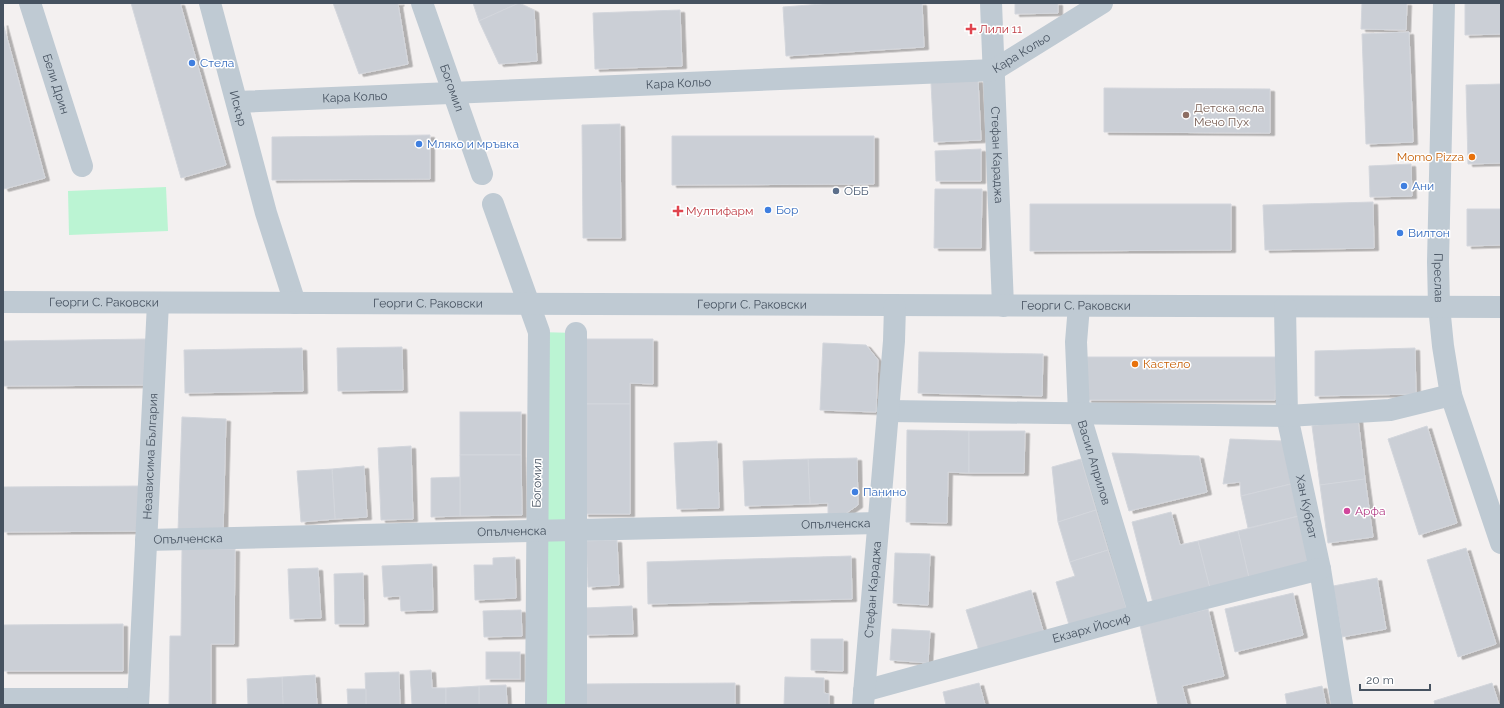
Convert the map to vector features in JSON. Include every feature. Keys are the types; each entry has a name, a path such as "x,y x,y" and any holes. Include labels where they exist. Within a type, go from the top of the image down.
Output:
{"street":[{"name":"Бели Дрин","path":"30,3 82,166"},
{"name":"Искър","path":"210,3 266,213 295,303"},
{"name":"Богомил","path":"422,3 482,174"},
{"name":"Стефан Караджа","path":"991,3 1003,306"},
{"name":"Кара Кольо","path":"237,102 994,70 1102,3"},
{"name":"Преслав","path":"1444,3 1438,262 1439,306 1443,346 1451,395 1501,543"},
{"path":"493,204 529,304"},
{"name":"Георги С. Раковски","path":"3,302 1501,307"},
{"name":"Независима България","path":"138,702 158,303"},
{"name":"Богомил","path":"529,304 539,332 536,705"},
{"name":"Стефан Караджа","path":"863,698 896,306"},
{"name":"Васил Априлов","path":"1079,306 1076,342 1079,413 1140,615"},
{"name":"Хан Кубрат","path":"1285,307 1287,346 1287,416 1320,569 1342,705"},
{"path":"576,333 576,705"},
{"path":"888,411 1287,416 1390,410 1451,395"},
{"name":"Опълченска","path":"146,540 878,523"},
{"name":"Екзарх Йосиф","path":"863,698 1140,615 1320,569"},
{"path":"3,699 138,702"}],"green space":[{"path":"166,187 168,231 69,235 68,191"},
{"path":"539,332 576,333 576,705 536,705"}],"building":[{"path":"131,3 180,3 226,165 181,178"},
{"path":"333,3 400,3 398,4 408,64 359,74"},
{"path":"473,3 519,3 479,21"},
{"path":"519,3 534,10 537,61 499,64 479,21"},
{"path":"835,3 922,3 924,47 786,56 783,7"},
{"path":"1015,3 1058,3 1058,13 1015,14"},
{"path":"1362,3 1407,3 1406,30 1361,29"},
{"path":"1465,3 1501,3 1501,34 1465,35"},
{"path":"680,10 682,66 595,69 593,13"},
{"path":"3,23 45,178 4,189 3,187"},
{"path":"1409,32 1413,142 1366,144 1362,34"},
{"path":"978,80 981,140 934,142 931,83"},
{"path":"1501,84 1501,163 1468,164 1466,85"},
{"path":"1104,88 1270,89 1270,133 1104,132"},
{"path":"620,124 621,238 583,238 582,125"},
{"path":"430,135 430,179 272,180 272,137"},
{"path":"672,136 874,136 874,184 672,185"},
{"path":"981,149 981,181 936,181 935,151"},
{"path":"1411,164 1412,196 1370,197 1369,166"},
{"path":"935,189 982,189 981,248 934,248"},
{"path":"1373,202 1374,248 1265,250 1263,205"},
{"path":"1030,204 1231,204 1231,250 1030,251"},
{"path":"1467,209 1501,209 1501,245 1467,246"},
{"path":"148,339 148,385 3,386 3,341"},
{"path":"586,339 653,339 653,384 630,383 630,404 585,404"},
{"path":"823,343 866,345 878,360 876,412 820,410"},
{"path":"402,347 403,390 338,391 337,348"},
{"path":"302,348 303,391 185,393 184,350"},
{"path":"1415,348 1416,394 1315,396 1315,351"},
{"path":"919,352 1043,354 1042,396 918,393"},
{"path":"1087,357 1276,357 1275,400 1087,400"},
{"path":"585,404 630,404 630,514 584,514"},
{"path":"460,412 521,412 521,455 460,455"},
{"path":"182,417 226,419 223,533 178,531"},
{"path":"1358,419 1365,479 1320,485 1312,426"},
{"path":"1427,426 1457,523 1419,535 1388,439"},
{"path":"907,430 969,431 969,473 948,472 947,523 906,522"},
{"path":"969,431 1025,431 1024,473 969,473"},
{"path":"1230,439 1283,441 1291,484 1241,496 1240,482 1223,484"},
{"path":"717,441 719,508 677,509 674,443"},
{"path":"411,446 413,519 381,520 378,448"},
{"path":"1112,453 1199,456 1207,492 1129,511"},
{"path":"460,455 521,455 522,515 460,516"},
{"path":"857,458 858,505 845,514 828,514 828,503 810,504 808,459"},
{"path":"808,459 810,504 745,506 743,461"},
{"path":"1081,459 1096,510 1058,522 1052,467"},
{"path":"364,466 367,517 335,519 332,469"},
{"path":"332,469 335,519 301,522 297,471"},
{"path":"460,477 460,516 431,517 431,478"},
{"name":"Арфа","path":"1365,479 1373,537 1328,543 1320,485"},
{"path":"1291,484 1299,516 1248,528 1241,496"},
{"path":"142,486 142,531 3,532 3,487"},
{"path":"1096,510 1108,550 1070,562 1058,522"},
{"path":"1171,512 1180,545 1198,541 1210,588 1153,603 1132,522"},
{"path":"1299,516 1310,564 1249,578 1238,531"},
{"path":"1238,531 1249,578 1210,588 1198,541"},
{"path":"617,540 619,585 588,587 586,541"},
{"path":"1466,548 1496,644 1458,657 1427,560"},
{"path":"182,549 235,549 234,644 211,644 211,705 169,705 170,636 181,636"},
{"path":"1108,550 1127,610 1070,628 1056,582 1075,576 1070,562"},
{"path":"895,553 930,554 928,605 893,603"},
{"path":"851,556 852,599 648,604 647,562"},
{"path":"515,557 516,598 475,600 474,565 493,565 493,558"},
{"path":"432,564 433,610 401,611 400,596 384,597 382,566"},
{"path":"318,568 321,618 290,619 288,569"},
{"path":"363,573 364,624 335,624 334,574"},
{"path":"1377,578 1386,629 1342,637 1333,586"},
{"path":"1031,590 1044,634 980,654 966,610"},
{"path":"1293,593 1303,635 1235,652 1225,609"},
{"path":"632,606 633,634 585,635 584,608"},
{"path":"1208,609 1224,676 1182,686 1187,705 1158,705 1140,625"},
{"path":"521,610 522,636 484,637 483,611"},
{"path":"123,624 123,671 3,671 3,625"},
{"path":"892,629 930,631 928,663 890,660"},
{"path":"811,639 843,639 843,671 811,670"},
{"path":"486,652 520,652 520,679 486,679"},
{"path":"431,670 432,688 446,688 446,705 412,705 410,671"},
{"path":"399,672 400,705 366,705 365,673"},
{"path":"315,675 317,705 283,705 282,677"},
{"path":"282,677 283,705 248,705 247,679"},
{"path":"785,677 824,678 824,693 829,694 829,705 784,705"},
{"path":"735,683 735,705 584,705 584,684"},
{"path":"979,683 985,705 946,705 943,692"},
{"path":"1492,683 1499,705 1435,705 1434,701"},
{"path":"506,685 507,705 479,705 479,686"},
{"path":"479,686 479,705 446,705 446,688"},
{"path":"1322,686 1326,705 1287,705 1285,694"},
{"path":"347,689 366,689 366,705 348,705"}],"place":[{"name":"Лили 11","path":"971,29"},
{"name":"Стела","path":"192,63"},
{"name":"Детска ясла Мечо Пух","path":"1186,115"},
{"name":"Мляко и мръвка","path":"419,144"},
{"name":"Momo Pizza","path":"1472,157"},
{"name":"Ани","path":"1404,186"},
{"name":"ОББ","path":"836,191"},
{"name":"Бор","path":"768,210"},
{"name":"Мултифарм","path":"678,211"},
{"name":"Вилтон","path":"1400,233"},
{"name":"Кастело","path":"1135,364"},
{"name":"Панино","path":"855,492"},
{"name":"Арфа","path":"1347,511"}]}
